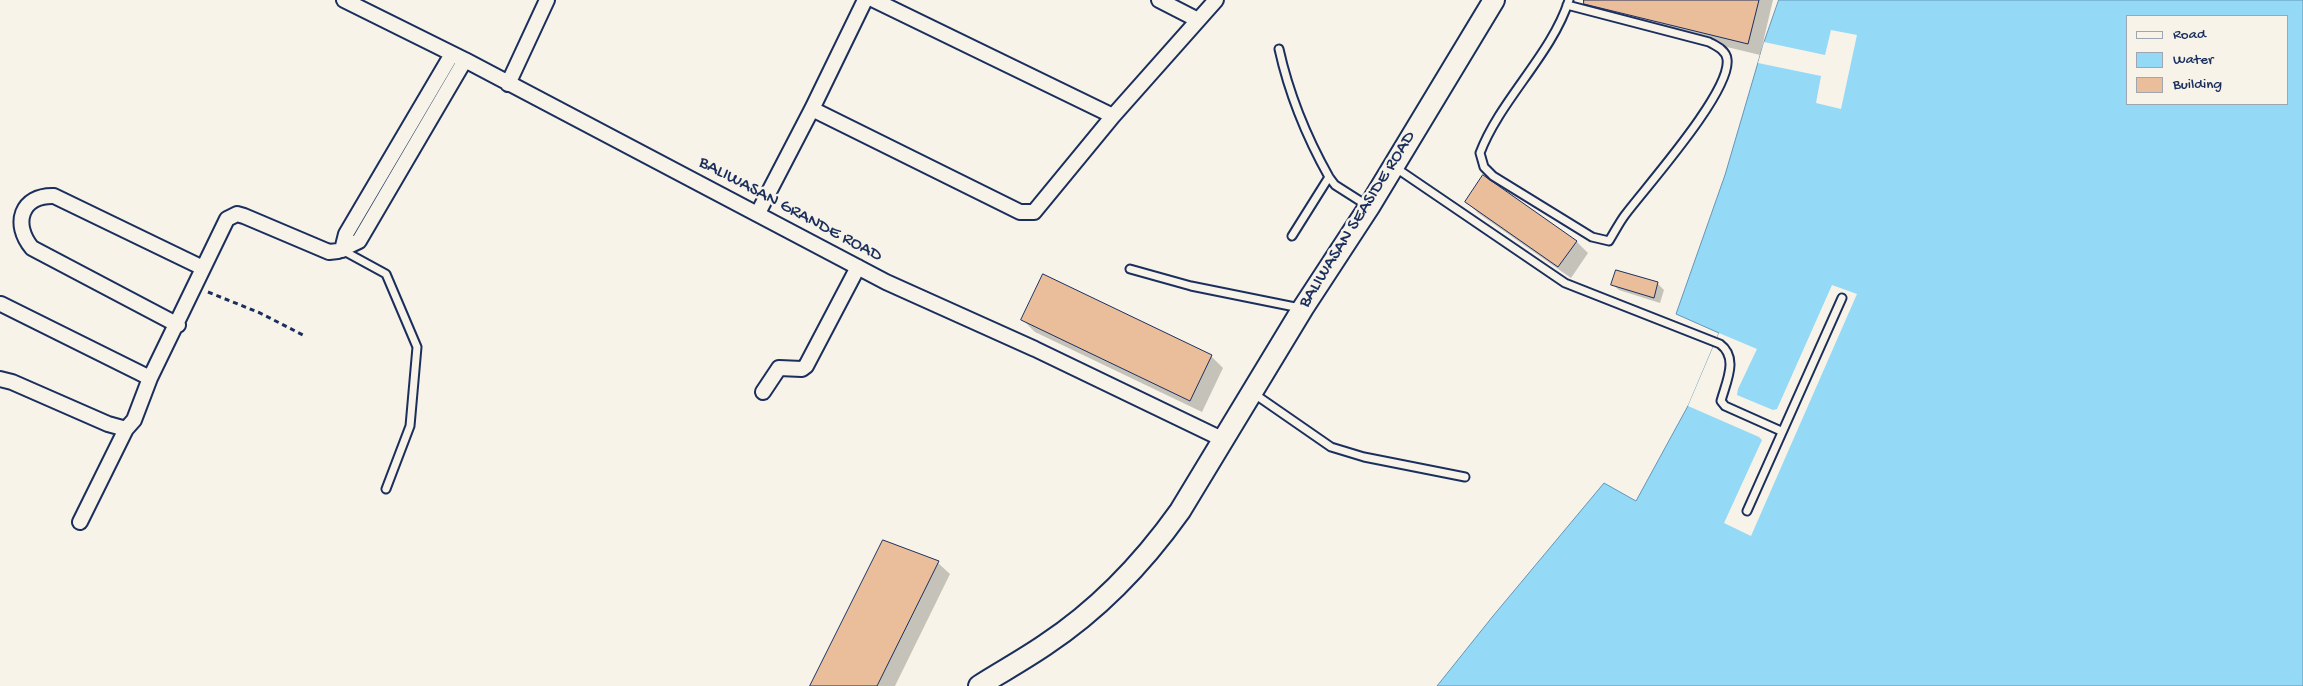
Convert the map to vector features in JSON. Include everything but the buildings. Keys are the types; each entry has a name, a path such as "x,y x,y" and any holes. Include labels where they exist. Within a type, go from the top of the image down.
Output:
{"main road":[{"name":"BALIWASAN SEASIDE ROAD","path":"979,686 1046,645 1100,602 1128,576 1158,542 1180,511 1303,308 1369,207 1494,0"}],"street":[{"name":"BALIWASAN GRANDE ROAD","path":"344,0 458,57 858,267 1224,440"},
{"path":"508,84 547,0"},
{"path":"758,213 812,110 865,0"},
{"path":"874,0 1113,116"},
{"path":"1159,0 1198,20"},
{"path":"812,110 1020,212 1034,212 1113,116 1216,0"},
{"path":"342,250 346,234 354,219 458,57"},
{"path":"80,522 126,430 134,420 150,378 178,325 203,268 228,219 236,214 244,216 329,252 342,250 359,242 458,57"},
{"path":"178,325 32,248 23,237 20,225 24,210 33,200 44,195 54,196 203,268"},
{"path":"354,219 368,227"},
{"path":"763,392 780,368 802,370 806,366 858,267"},
{"path":"1,304 150,378"},
{"path":"0,379 12,382 126,430"}],"lane":[{"path":"1568,2 1708,42 1721,49 1727,59 1726,75 1689,136 1624,216 1609,241 1592,237 1502,181 1484,167 1481,162 1480,153 1483,146 1555,31 1568,2"},
{"path":"1279,49 1285,74 1300,116 1329,177 1335,185 1369,207"},
{"path":"1393,166 1565,283 1720,344 1727,349 1731,363 1721,401 1725,406 1781,431"},
{"path":"1292,236 1329,177"},
{"path":"342,250 386,274 417,348 410,426 386,490"},
{"path":"1130,269 1191,286 1303,308"},
{"path":"1747,511 1781,431 1842,298"},
{"path":"1253,392 1332,447 1364,457 1465,478"}],"path":[{"path":"196,286 244,308 260,313 303,335"}],"water":[{"path":"1779,0 2303,0 2303,686 1437,686 1604,483 1636,501 1689,404 1719,333 1676,314 1725,175 1764,42"}],"pier":[{"path":"1831,30 1857,35 1841,109 1816,103 1821,76 1758,63 1764,42 1825,55"},
{"path":"1832,285 1857,294 1751,536 1724,523 1762,440 1688,406 1719,333 1757,349 1737,395 1773,410 1777,409"}]}
